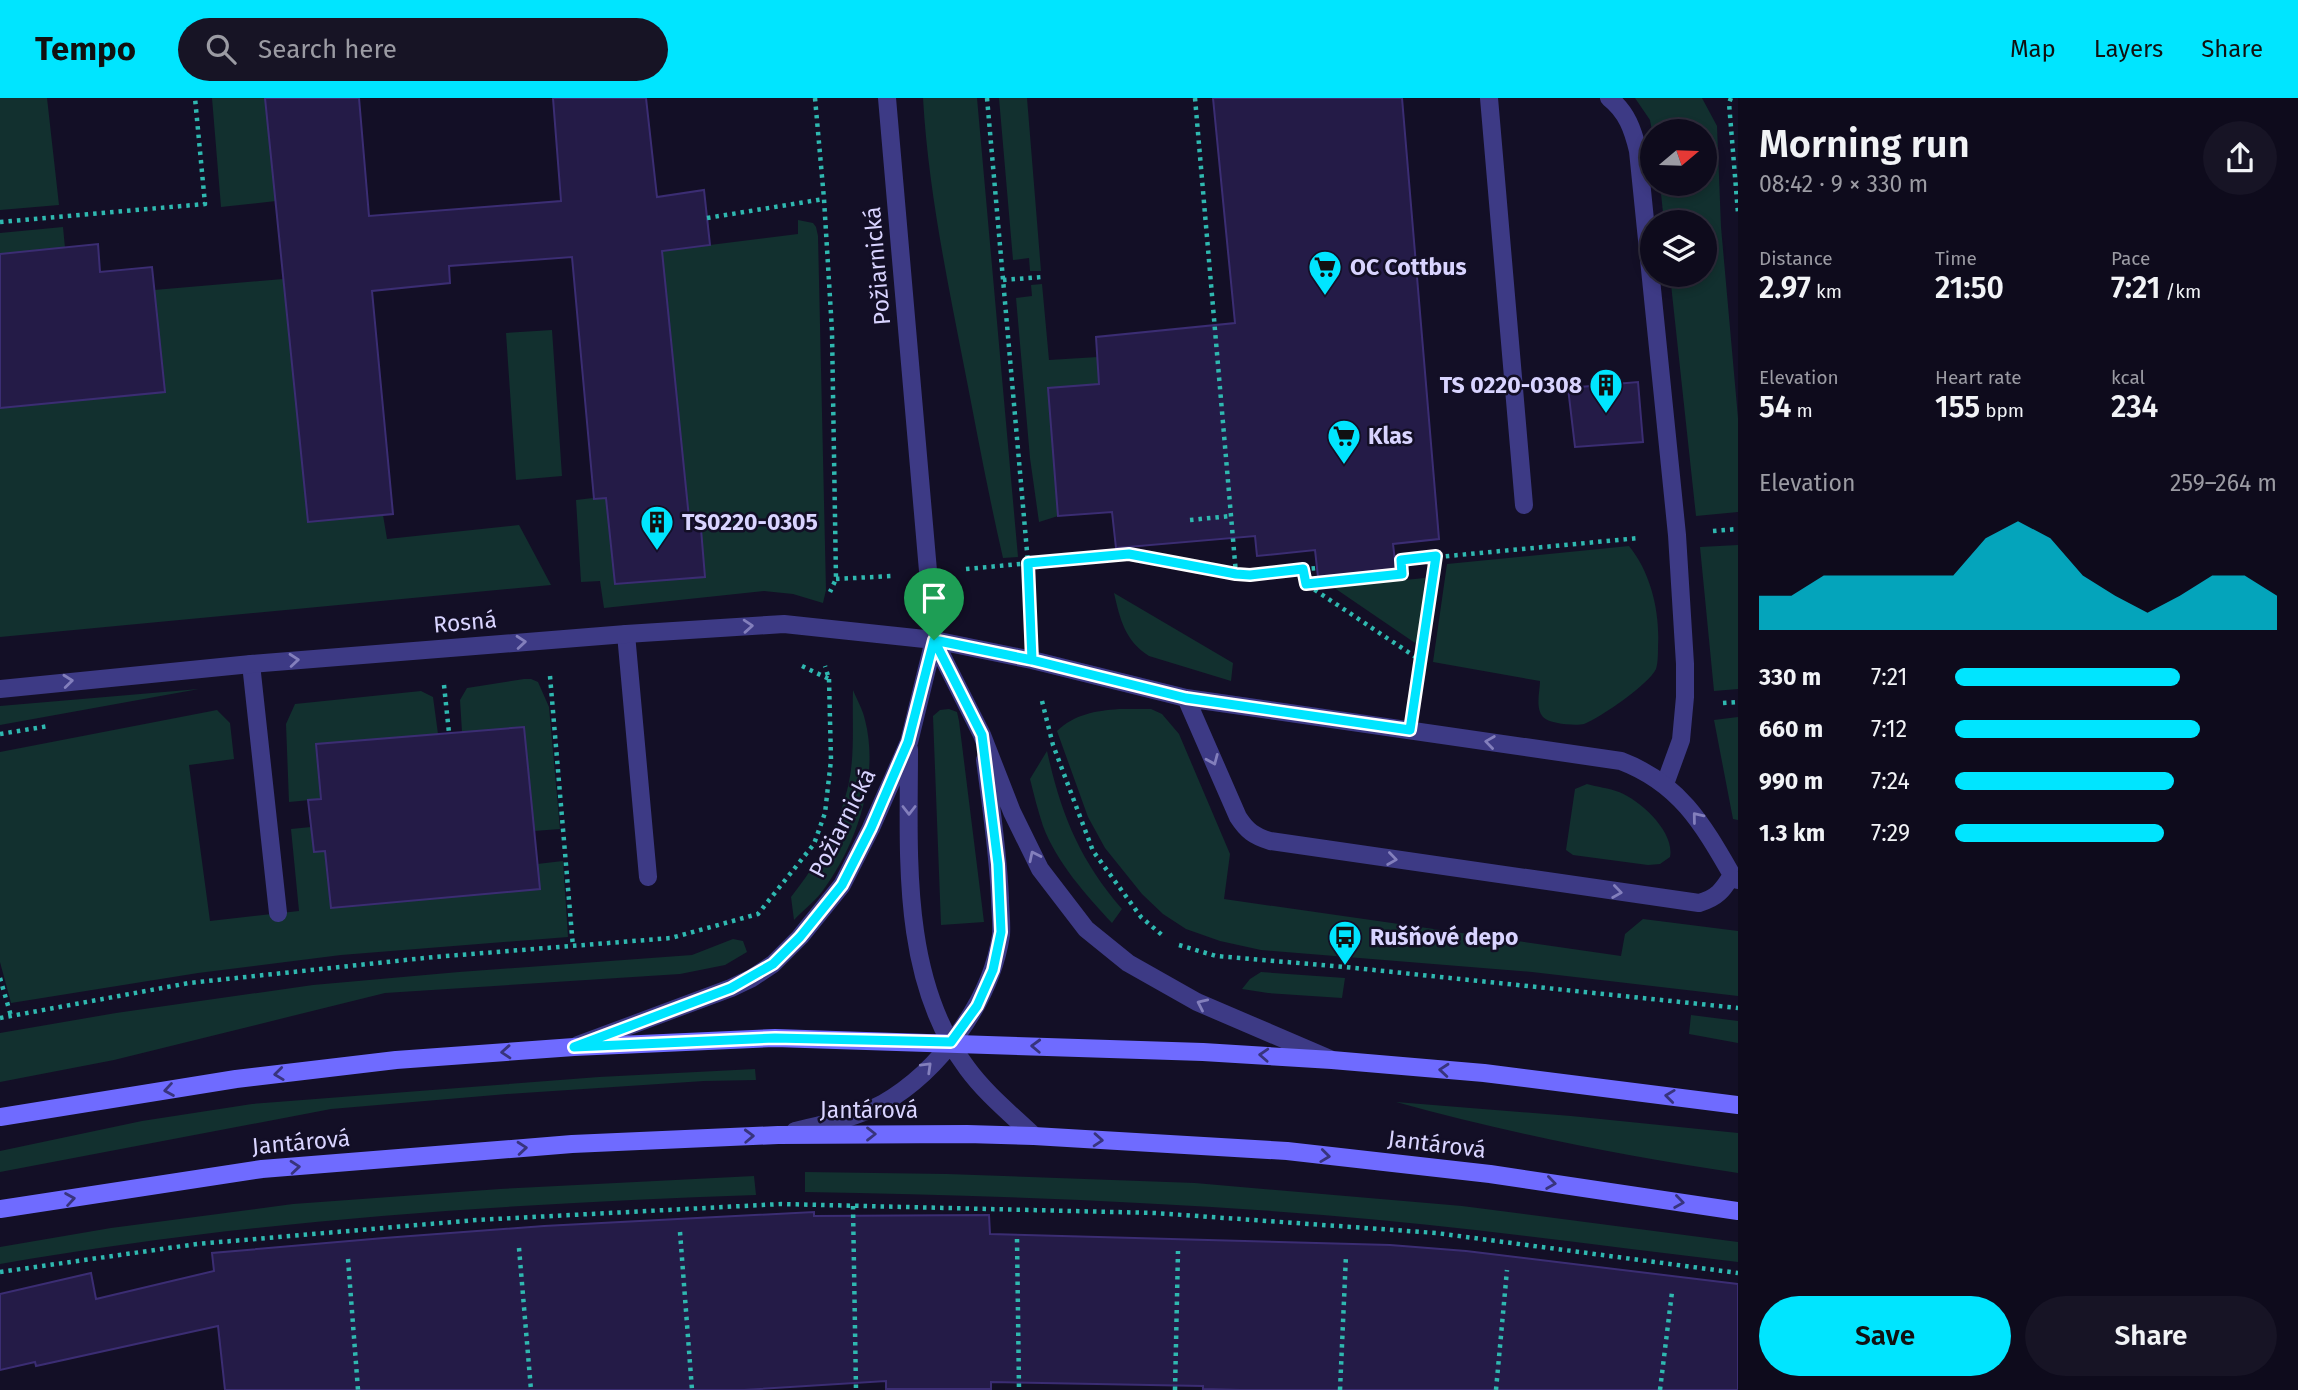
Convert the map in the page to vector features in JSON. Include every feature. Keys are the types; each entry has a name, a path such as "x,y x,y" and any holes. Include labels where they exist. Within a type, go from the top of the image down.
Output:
{"street":[{"name":"Požiarnická","path":"574,1047 731,988 773,964 800,937 842,885 871,828 908,742 934,640 887,98"},
{"path":"1489,98 1524,505"},
{"path":"1609,98 1621,108 1633,130 1638,151 1677,535 1685,697 1681,740 1665,784"},
{"name":"Rosná","path":"0,689 251,664 784,624 934,640 1032,660 1186,698 1620,761 1643,770 1665,784 1703,825 1735,877"},
{"path":"626,634 648,877"},
{"name":"Požiarnická","path":"934,640 982,735 1012,812 1040,869 1086,929 1128,963 1197,1002 1332,1059"},
{"path":"251,664 278,913"},
{"path":"1186,698 1238,817 1256,837 1699,903 1713,900 1735,877"},
{"name":"Požiarnická","path":"778,1135 847,1118 882,1104 907,1086 951,1042 977,1006 993,970 1001,932 998,864 982,735"},
{"path":"908,742 909,824 916,935 930,999 951,1042 982,1087 1034,1136"},
{"path":"0,1117 236,1079 396,1060 574,1047 775,1038 951,1042 1332,1059 1484,1073 1738,1105"},
{"name":"Jantárová","path":"0,1209 262,1169 572,1143 778,1135 1034,1136 1287,1151 1490,1174 1738,1211"}],"path":[{"path":"0,222 205,204 195,98"},
{"path":"814,627 836,579 832,331 815,98"},
{"path":"987,98 1028,563 1032,660 1053,745 1093,851 1141,917 1169,941 1216,956 1359,968 1738,1008"},
{"path":"1195,98 1236,574"},
{"path":"1724,98 1730,101 1738,213"},
{"path":"707,218 824,199"},
{"path":"1003,280 1042,277"},
{"path":"1190,520 1231,516"},
{"path":"1306,584 1402,574 1398,560 1738,529"},
{"path":"1028,563 1129,554 1236,574 1317,568"},
{"path":"1410,730 1436,556"},
{"path":"1303,569 1306,584 1420,660"},
{"path":"549,669 573,947"},
{"path":"444,678 449,733"},
{"path":"0,1018 188,983 434,957 671,938 758,914 814,844 825,813 831,760 829,679"},
{"path":"0,978 11,1016"},
{"path":"0,1272 197,1244 476,1220 781,1204 1155,1213 1423,1232 1738,1273"},
{"path":"853,1206 856,1390"},
{"path":"680,1232 692,1390"},
{"path":"1017,1239 1019,1390"},
{"path":"519,1248 531,1390"},
{"path":"1175,1390 1178,1251"},
{"path":"1340,1390 1346,1255"},
{"path":"348,1259 358,1390"},
{"path":"1496,1390 1507,1270"},
{"path":"1660,1390 1672,1292"}],"green space":[{"path":"0,98 47,98 59,205 0,210"},
{"path":"212,98 265,98 276,201 221,207"},
{"path":"923,98 977,98 1018,557 1003,558 992,509 950,296 929,164"},
{"path":"999,98 1027,98 1041,271 1030,271 1029,258 1013,260"},
{"path":"1635,98 1702,98 1713,119 1649,119"},
{"path":"1717,126 1721,227 1738,418 1738,512 1696,516 1671,287 1717,287 1717,210 1663,210 1661,196 1717,196"},
{"path":"798,220 813,223 818,236 826,590 823,603 793,594 764,591 604,608 600,581 581,582 576,500 686,487 662,251 798,234","holes":["700,517 705,577 615,584 609,527"]},
{"path":"63,227 65,248 0,254 0,233"},
{"path":"283,279 308,522 383,515 387,539 519,525 551,585 0,637 0,408 165,392 154,290"},
{"path":"1042,284 1049,360 1098,357 1100,384 1058,516 1039,522 1030,458 1016,298 1032,296 1031,285"},
{"path":"552,330 562,476 516,480 506,333"},
{"path":"1738,545 1738,689 1714,691 1700,547"},
{"path":"1629,546 1643,568 1656,607 1657,664 1644,683 1601,715 1580,725 1551,721 1543,717 1539,709 1540,681 1433,662 1447,564"},
{"path":"1425,578 1418,645 1333,587"},
{"path":"1114,593 1233,663 1231,681 1149,656 1141,650 1125,629"},
{"path":"524,679 538,682 549,707 560,829 534,831 524,727 462,732 460,700 467,688"},
{"path":"199,689 0,725 0,706"},
{"path":"853,690 864,716 869,742 867,788 862,811 834,875 818,897 794,920 791,897 827,843 845,798 852,760"},
{"path":"421,691 433,697 438,734 317,744 321,799 289,802 286,724 295,704"},
{"path":"1119,709 1151,709 1162,714 1179,734 1230,854 1224,899 1621,956 1625,934 1643,919 1738,931 1738,996 1532,972 1261,950 1220,941 1186,929 1163,914 1142,894 1105,848 1088,817 1057,731 1086,714"},
{"path":"217,710 230,723 234,759 189,765 210,921 299,911 291,829 311,827 314,852 325,851 332,908 539,889 537,864 563,861 568,937 341,955 198,973 11,1003 0,962 0,752"},
{"path":"940,710 957,712 959,721 984,922 941,925 933,716"},
{"path":"1738,717 1738,820 1733,819 1714,720"},
{"path":"1047,751 1059,795 1083,854 1122,909 1112,923 1064,866 1043,826 1030,779"},
{"path":"1587,784 1611,789 1637,802 1662,828 1670,847 1670,857 1660,864 1648,865 1573,855 1566,850 1575,789"},
{"path":"733,939 743,941 747,952 725,965 680,974 385,993 114,1060 0,1082 0,1033 116,1013 313,985 692,955"},
{"path":"1261,972 1345,978 1342,998 1242,989 1250,979"},
{"path":"1691,1015 1738,1021 1738,1043 1689,1034"},
{"path":"755,1069 756,1080 507,1094 331,1109 0,1172 0,1151 142,1121 252,1104 599,1077"},
{"path":"1396,1102 1738,1133 1738,1173 1565,1143"},
{"path":"805,1172 1195,1183 1462,1206 1738,1242 1738,1262 1427,1225 1258,1210 1064,1199 805,1192"},
{"path":"754,1176 756,1195 566,1203 376,1216 188,1236 0,1264 0,1247 111,1228 293,1204 500,1189"}],"building":[{"path":"265,98 359,98 369,216 561,201 553,98 646,98 657,197 704,190 710,245 662,251 689,518 700,517 705,577 615,584 606,498 594,499 572,257 449,266 450,283 372,291 393,514 308,522"},
{"name":"OC Cottbus","path":"1213,98 1402,98 1439,539 1393,544 1396,569 1318,577 1315,550 1257,556 1255,536 1116,548 1112,512 1058,516 1048,388 1099,384 1096,337 1235,323"},
{"path":"98,244 100,272 152,267 165,392 0,408 0,254"},
{"name":"TS 0220-0308","path":"1638,382 1643,442 1575,447 1568,388"},
{"path":"524,727 540,889 331,908 325,851 314,852 308,800 321,799 316,744"},
{"path":"814,1212 814,1216 989,1215 990,1234 1390,1245 1466,1251 1738,1284 1738,1390 1241,1390 1203,1389 1203,1386 991,1382 991,1389 886,1389 886,1381 744,1390 225,1390 218,1326 36,1366 35,1362 0,1370 0,1294 91,1273 96,1299 214,1271 212,1253 544,1226"}],"place":[{"name":"OC Cottbus","path":"1325,297"},
{"name":"TS 0220-0308","path":"1606,415"},
{"name":"Klas","path":"1344,466"},
{"name":"TS0220-0305","path":"657,552"},
{"name":"Rušňové depo","path":"1345,967"}],"route":[{"path":"934,640 908,742 871,828 842,885 800,937 773,964 752,978 574,1047 775,1038 951,1042 977,1006 993,970 1001,932 998,864 982,735 934,640 1032,660 1028,563 1129,554 1236,574 1303,569 1306,584 1402,574 1401,560 1436,556 1410,730 1186,698 1032,660 934,640"}]}
